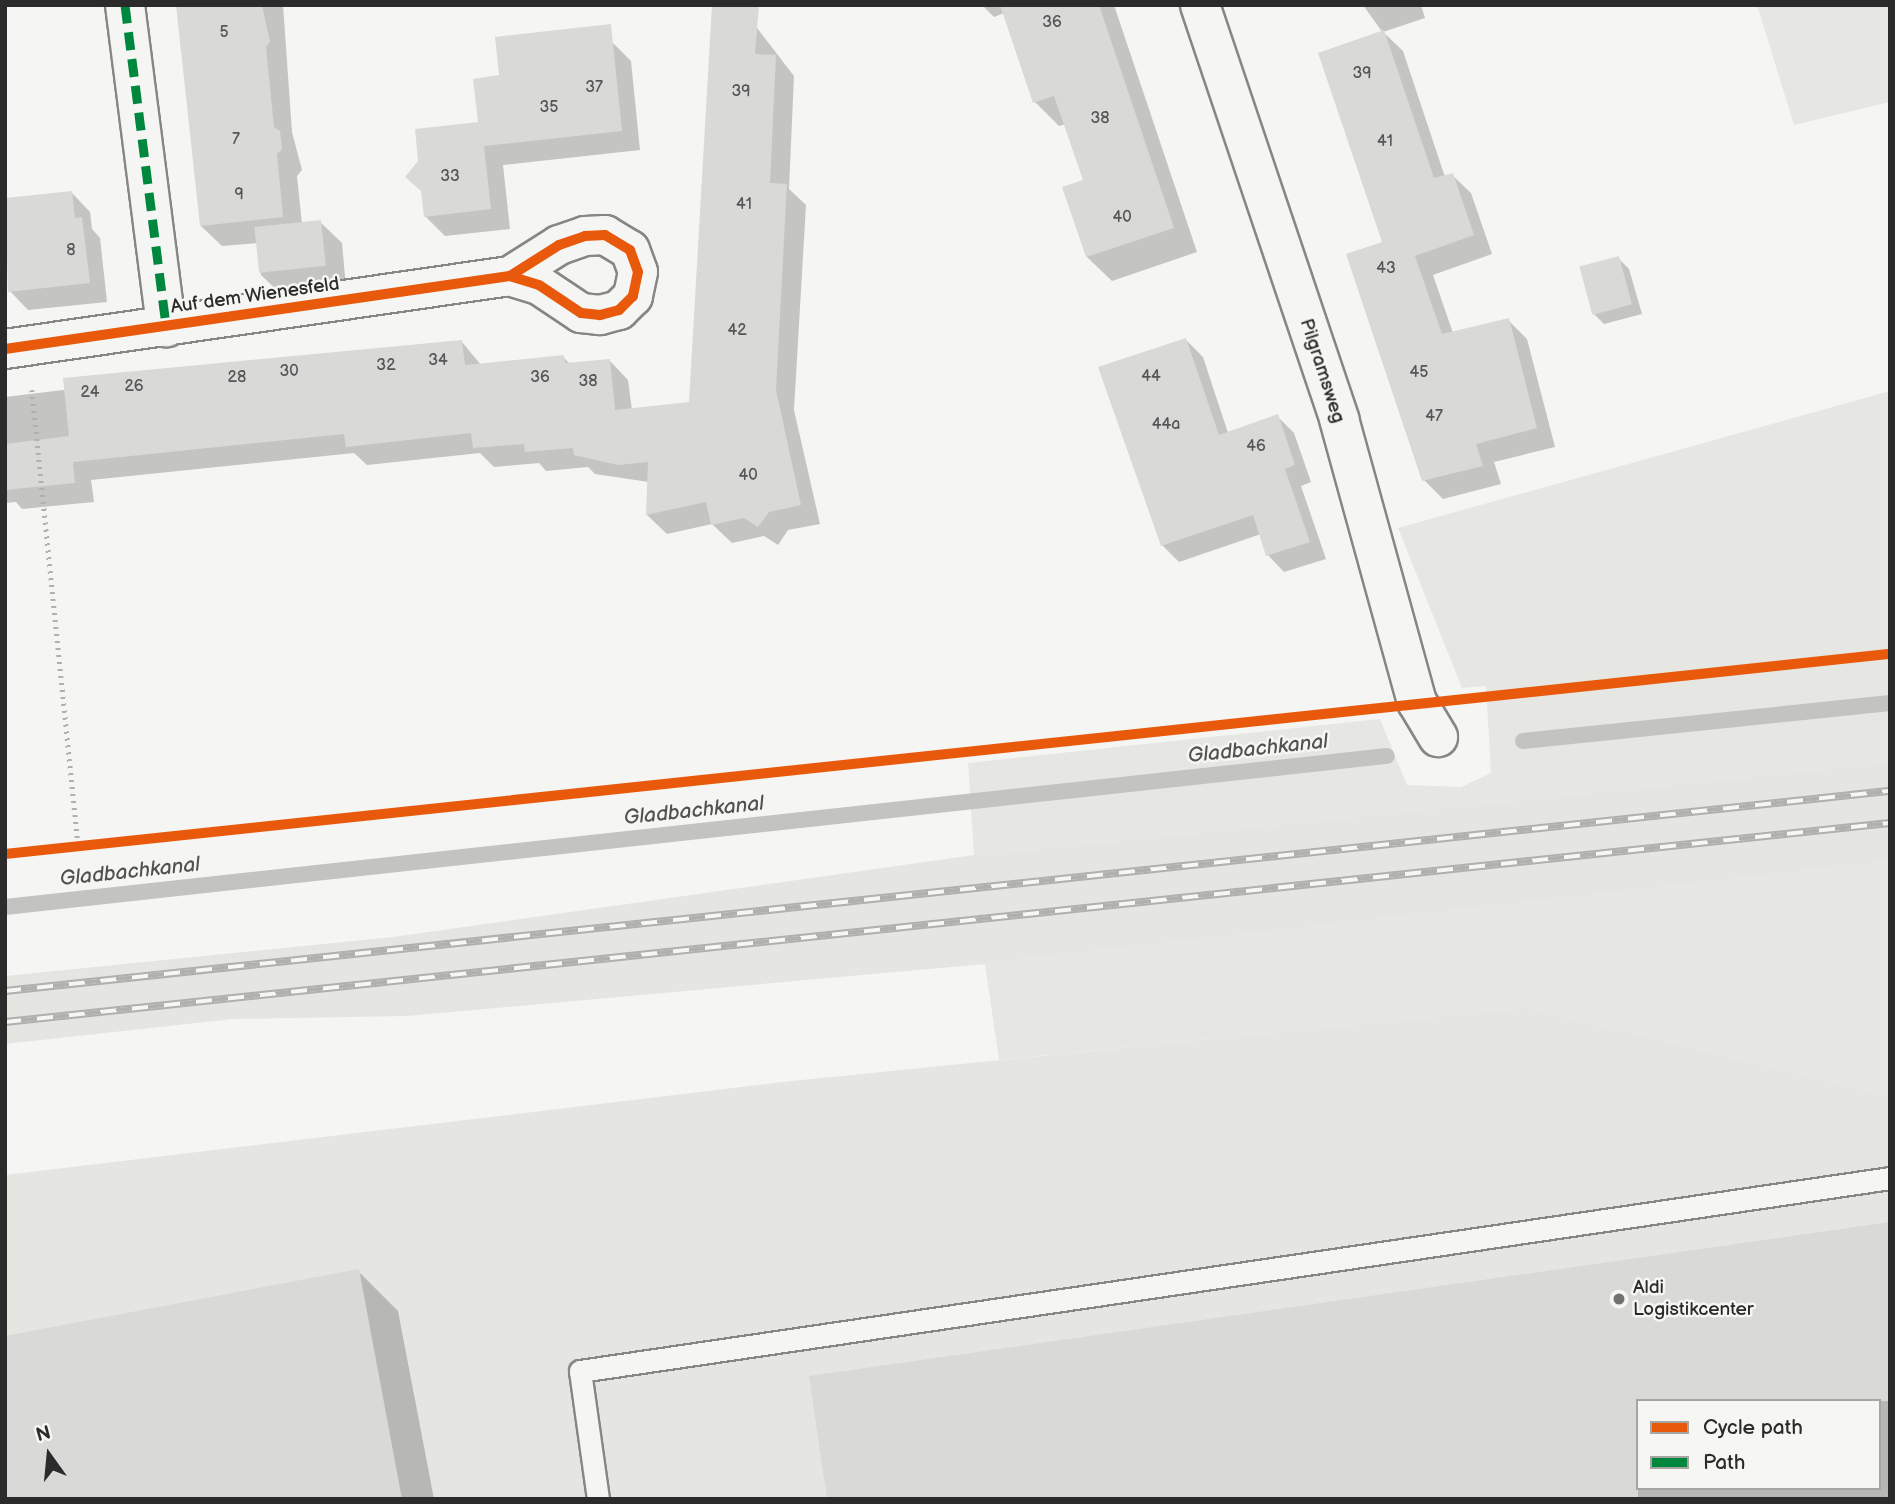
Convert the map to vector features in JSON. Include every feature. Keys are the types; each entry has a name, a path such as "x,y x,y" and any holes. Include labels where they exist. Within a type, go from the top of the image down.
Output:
{"street":[{"name":"Auf dem Wienesfeld","path":"125,5 166,327"},
{"name":"Pilgramsweg","path":"1200,5 1339,419 1417,702 1438,737"},
{"name":"Auf dem Wienesfeld","path":"16,348 510,276"}],"lane":[{"path":"598,1499 580,1371 1890,1178"}],"path":[{"path":"16,348 78,846"}],"shaded area":[{"path":"1757,5 1890,5 1890,102 1794,125"},
{"path":"1890,391 1890,762 974,855 968,763 1380,719 1407,785 1461,787 1491,773 1486,686 1462,688 1398,528"},
{"path":"1890,762 1890,862 985,964 407,1016 233,1019 5,1044 5,976 393,937 974,855"},
{"path":"1890,862 1890,1095 1526,1007 999,1060 985,964"},
{"path":"1526,1007 1890,1095 1890,1499 5,1499 5,1175 792,1081"}],"building":[{"path":"176,5 262,5 270,42 266,47 274,127 280,131 282,149 277,154 283,217 200,226"},
{"path":"712,5 759,5 755,54 776,55 770,183 787,184 776,390 801,505 769,512 758,527 744,518 711,525 706,502 646,515 648,462 618,465 574,455 573,448 525,452 524,444 473,448 471,433 346,447 344,434 73,462 75,483 5,490 5,444 69,436 63,378 462,340 465,365 564,355 565,363 610,359 615,410 689,402"},
{"path":"1000,5 1099,5 1174,228 1086,257 1062,187 1083,180 1054,96 1033,103"},
{"path":"611,24 622,131 484,146 491,209 424,217 421,191 405,177 418,161 415,129 478,122 473,79 499,75 495,37"},
{"path":"1384,30 1434,178 1453,173 1474,235 1415,256 1442,334 1509,318 1537,428 1476,444 1483,466 1422,481 1346,254 1382,242 1318,53"},
{"path":"72,191 75,218 82,217 90,283 8,292 5,198"},
{"path":"321,220 326,266 259,273 254,227"},
{"path":"1619,256 1632,304 1592,315 1579,267"},
{"path":"1186,338 1219,435 1278,414 1295,465 1285,469 1310,542 1266,556 1253,515 1161,546 1098,367"},
{"name":"Aldi Logistikcenter","path":"1890,1222 1890,1401 1636,1399 1638,1499 827,1499 809,1376"},
{"path":"359,1269 402,1499 5,1499 5,1336"}],"waterway":[{"name":"Gladbachkanal","path":"1523,741 1890,703"},
{"name":"Gladbachkanal","path":"5,907 1387,756"}],"railway":[{"path":"5,991 1890,791"},
{"path":"5,1022 1890,823"}],"marked path":[{"path":"125,5 166,327"}],"cycle path":[{"path":"5,349 510,276 559,245 585,236 605,235 630,250 638,272 633,296 619,310 600,315 581,313 539,285 510,276"},
{"path":"5,854 1890,654"}],"place":[{"name":"Aldi Logistikcenter","path":"1619,1299"}]}
